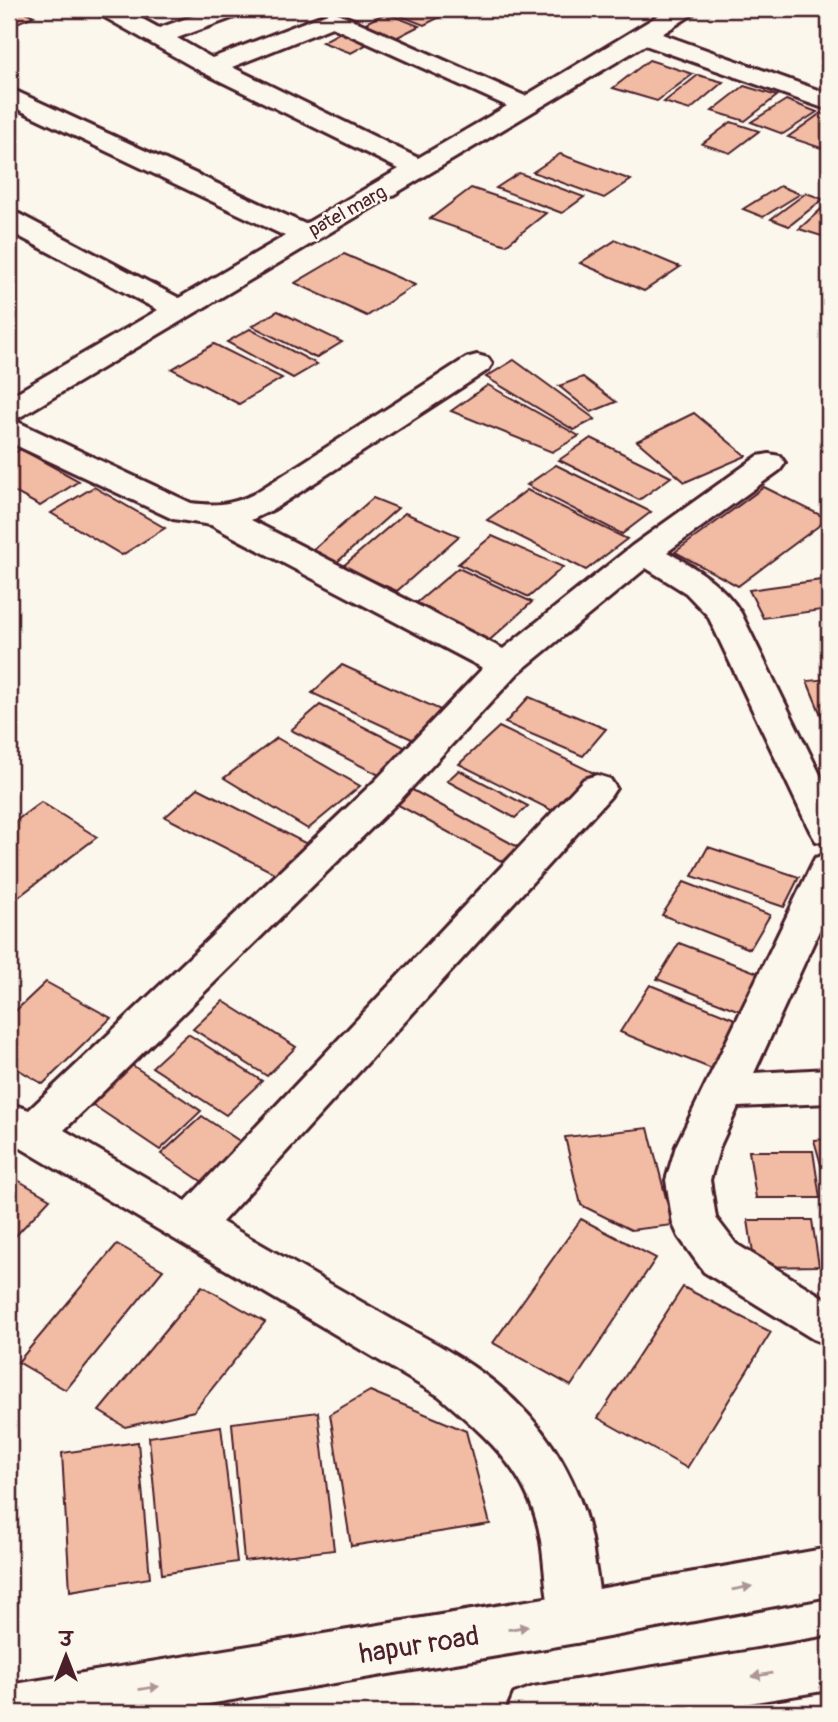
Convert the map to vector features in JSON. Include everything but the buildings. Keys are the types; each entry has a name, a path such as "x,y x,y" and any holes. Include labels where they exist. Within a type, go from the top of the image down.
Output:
{"street":[{"path":"107,9 211,67 420,169"},
{"path":"157,37 235,9"},
{"path":"346,24 377,9"},
{"name":"patel marg","path":"9,410 304,234 527,106 685,9"},
{"path":"211,67 333,18 527,106"},
{"path":"644,36 829,102"},
{"path":"9,96 304,234"},
{"path":"9,220 180,310"},
{"path":"9,430 184,512 219,516 242,512 263,502 477,364"},
{"path":"576,1619 562,1517 541,1465 507,1424 456,1381 20,1127 388,789 506,664 644,553 769,463"},
{"path":"219,516 506,664"},
{"path":"644,553 694,581 712,595 724,613 829,831"},
{"path":"190,1226 597,788"},
{"path":"829,868 698,1146 688,1180 695,1224 720,1258 829,1325"},
{"path":"723,1091 829,1086"},
{"name":"hapur road","path":"9,1711 576,1619 829,1572"},
{"path":"533,1713 829,1664"}]}
